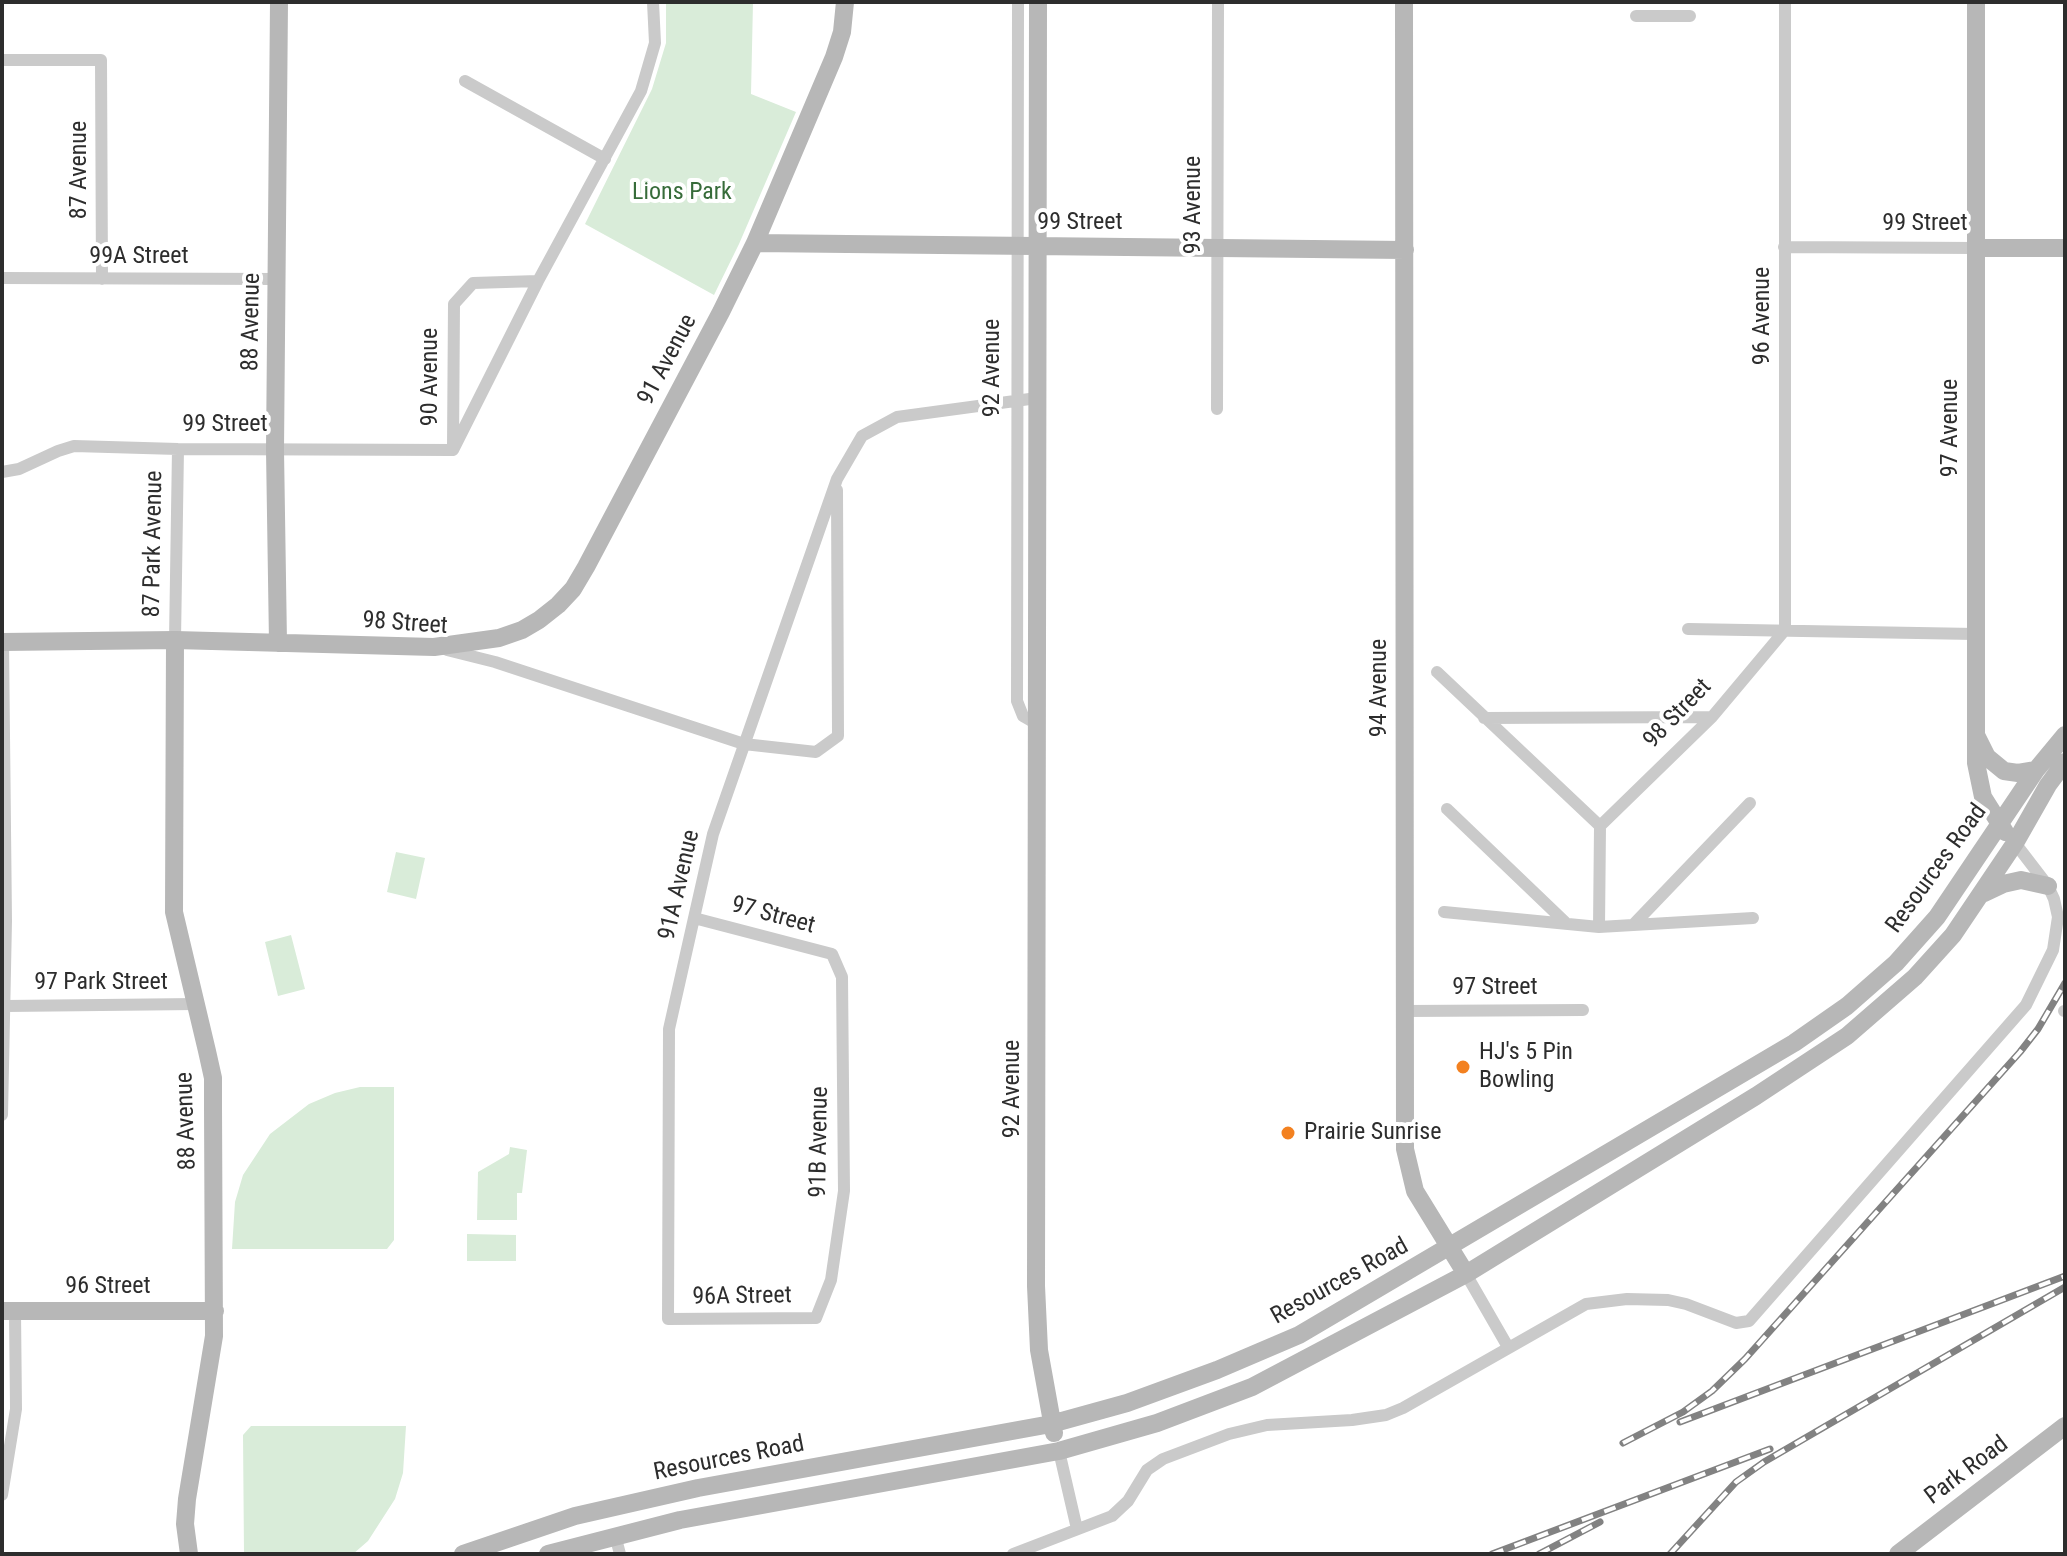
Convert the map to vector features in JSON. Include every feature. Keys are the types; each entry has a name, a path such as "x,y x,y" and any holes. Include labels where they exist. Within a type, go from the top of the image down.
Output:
{"street":[{"name":"88 Avenue","path":"278,643 275,450 279,2"},
{"name":"90 Avenue","path":"453,450 538,281 641,91 655,43 653,2"},
{"name":"91 Avenue","path":"434,647 475,643 522,630 558,605 573,589 755,243 834,57 842,32 845,2"},
{"name":"92 Avenue","path":"1018,2 1017,701 1023,716 1037,724"},
{"name":"92 Avenue","path":"1038,2 1036,1301 1039,1350 1051,1424 1059,1451"},
{"name":"93 Avenue","path":"1217,409 1218,2"},
{"name":"94 Avenue","path":"1404,2 1405,1149 1415,1191 1508,1347"},
{"name":"96 Avenue","path":"1785,2 1785,630"},
{"name":"97 Avenue","path":"1976,2 1976,736 1980,788 1999,826 2015,843"},
{"path":"1636,16 1690,16"},
{"name":"87 Avenue","path":"2,60 101,60 102,279"},
{"path":"465,81 605,159"},
{"name":"99 Street","path":"755,243 1405,250"},
{"name":"99 Street","path":"1784,247 2065,248"},
{"name":"99A Street","path":"2,278 277,279"},
{"name":"90 Avenue","path":"453,450 454,304 473,283 538,281"},
{"name":"91A Avenue","path":"668,1319 669,1029 713,834 837,479 862,436 897,417 1037,398"},
{"name":"99 Street","path":"2,472 19,469 74,446 453,450"},
{"name":"87 Park Avenue","path":"175,640 178,449"},
{"name":"98 Street","path":"2,642 175,640 434,647 495,662 744,744 816,752 838,736 837,479"},
{"path":"1688,629 1975,634"},
{"name":"98 Street","path":"1600,826 1712,717 1785,630"},
{"name":"88 Avenue","path":"175,640 174,912 213,1078 214,1336 187,1499 185,1524 189,1554"},
{"path":"2,642 6,1006 2,1115"},
{"path":"1437,672 1600,826 1599,927"},
{"path":"1484,718 1712,717"},
{"name":"Resources Road","path":"463,1554 575,1516 698,1488 1051,1424 1127,1403 1217,1370 1299,1335 1426,1263 1447,1245 1794,1043 1847,1006 1917,941 1951,899 2036,770 2065,735"},
{"path":"1976,736 1987,757 2004,771 2018,773 2036,770"},
{"name":"Resources Road","path":"548,1554 680,1520 1059,1451 1157,1423 1252,1387 1466,1274 1756,1096 1847,1036 1915,977 1953,935 2065,762"},
{"path":"1634,924 1750,803"},
{"path":"1447,809 1565,922"},
{"path":"1013,1554 1112,1516 1122,1508 1147,1470 1163,1459 1229,1434 1267,1425 1386,1415 1575,1308 1606,1300 1668,1300 1736,1323 1749,1321 2026,1005 2056,938 2057,907 2048,886 2015,843"},
{"path":"1981,895 2003,884 2021,880 2048,886"},
{"path":"1444,912 1599,927 1753,918"},
{"name":"97 Street","path":"694,918 832,954 836,964"},
{"name":"91B Avenue","path":"816,1318 831,1280 844,1191 842,977 836,964"},
{"name":"97 Park Street","path":"6,1006 196,1004"},
{"name":"97 Street","path":"1406,1011 1583,1010"},
{"path":"2,1495 16,1409 9,1311"},
{"name":"96 Street","path":"9,1311 215,1311"},
{"name":"96A Street","path":"668,1319 816,1318"},
{"name":"Park Road","path":"1898,1554 2065,1426"},
{"path":"1059,1451 1077,1529"},
{"path":"615,1535 620,1554"}],"green space":[{"name":"Lions Park","path":"666,2 753,2 751,94 796,112 714,295 585,224 652,89 666,43"},
{"path":"396,852 425,858 416,899 387,892"},
{"path":"291,935 305,989 278,996 265,942"},
{"path":"360,1087 394,1087 394,1240 387,1249 232,1249 235,1202 243,1175 270,1134 309,1104"},
{"path":"510,1147 527,1150 522,1193 517,1193 517,1220 477,1220 478,1172 509,1154"},
{"path":"467,1234 516,1235 516,1261 467,1261"},
{"path":"251,1426 406,1426 403,1473 395,1499 368,1541 353,1554 244,1554 243,1435"}],"railway":[{"path":"1623,1443 1683,1412 1712,1391 1745,1359 2020,1052 2038,1029 2065,983"},
{"path":"1680,1422 2065,1276"},
{"path":"1670,1554 1736,1482 1764,1462 2065,1287"},
{"path":"1492,1554 1770,1449"},
{"path":"1539,1554 1600,1522"}],"place":[{"name":"HJ's 5 Pin Bowling","path":"1463,1067"},
{"name":"Prairie Sunrise","path":"1288,1133"}]}
